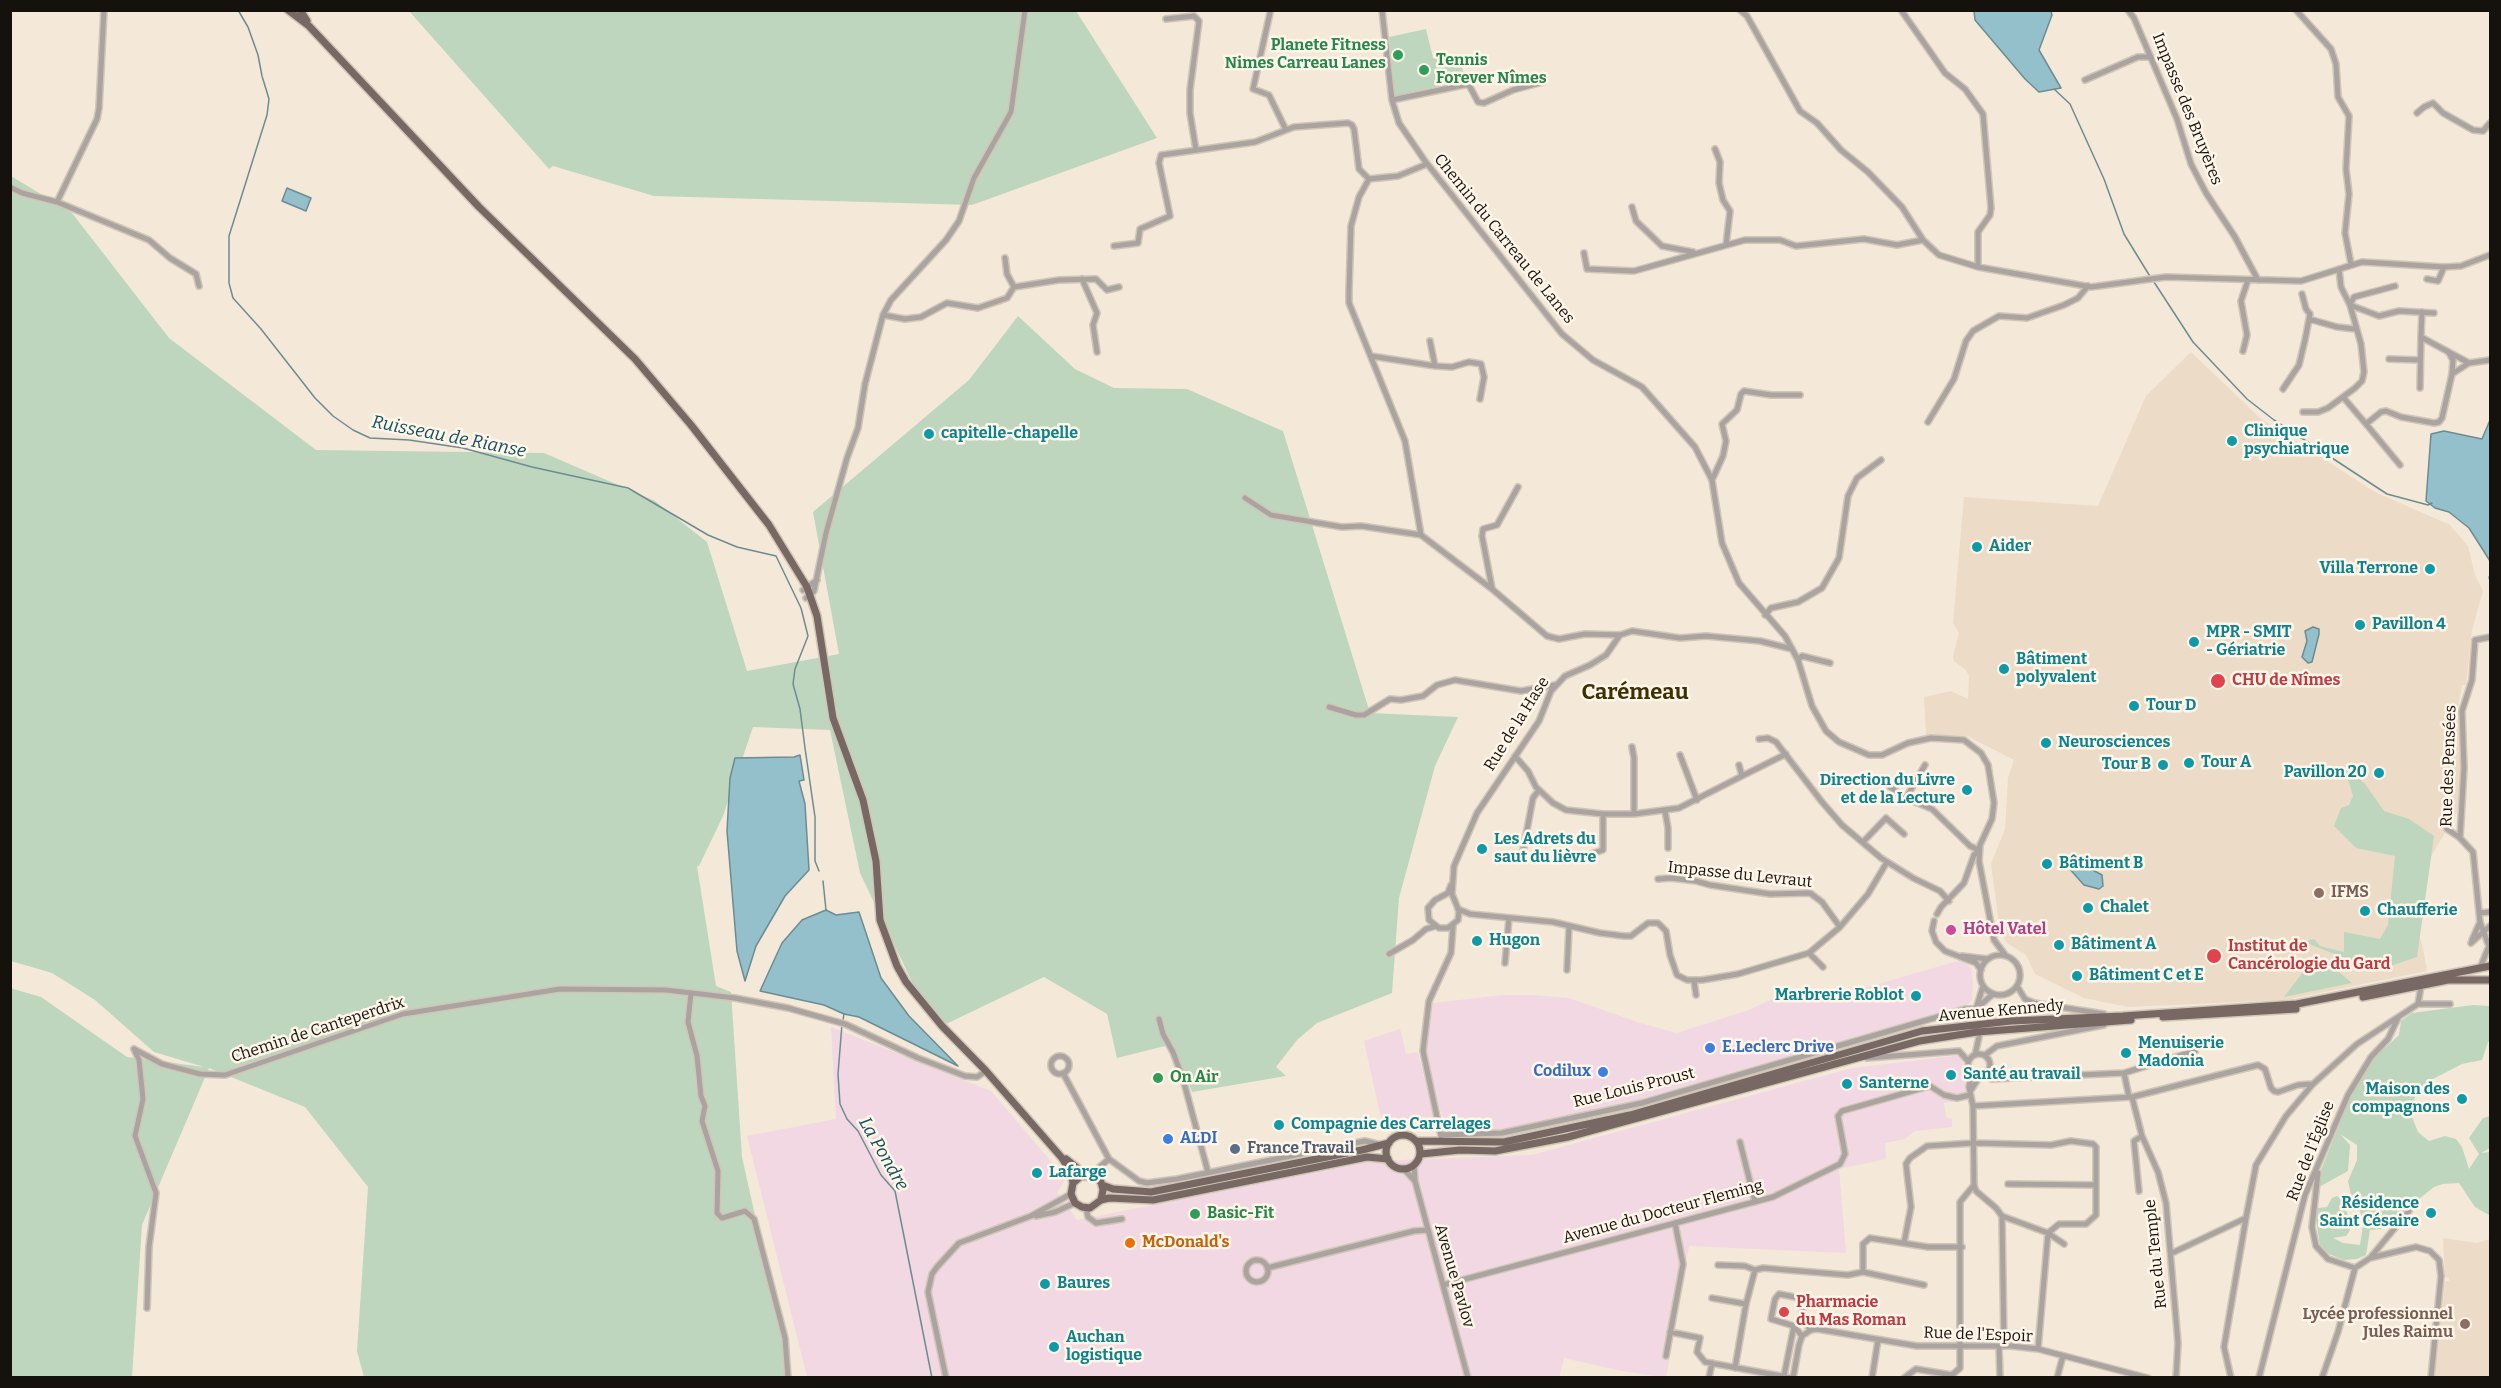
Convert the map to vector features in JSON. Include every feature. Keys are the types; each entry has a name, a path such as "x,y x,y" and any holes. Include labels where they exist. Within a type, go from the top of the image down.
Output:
{"main road":[{"path":"288,10 309,26 479,207 635,359 731,475 769,525 791,560 805,589 818,628 836,730 863,800 873,841 878,871 880,920 888,945 906,982 942,1026 984,1069 1068,1167 1073,1183 1071,1194 1075,1203 1086,1208 1094,1206 1101,1200 1111,1198 1153,1200 1367,1157 1388,1159"},
{"path":"300,10 309,26"},
{"name":"Avenue Kennedy","path":"1417,1141 1504,1142 1630,1115 1922,1031 1968,1024 2297,1004 2490,966"},
{"name":"Avenue Kennedy","path":"1420,1154 1460,1150 1495,1151 1568,1137 1918,1041 1977,1032 2298,1009 2460,979 2490,980"},
{"path":"1054,1150 1088,1175 1113,1189 1151,1192 1385,1144 1403,1135 1417,1141 1420,1154 1414,1165 1404,1169 1394,1166 1388,1159 1385,1144"},
{"path":"1073,1183 1081,1176 1088,1175"},
{"path":"1100,1182 1101,1200"}],"street":[{"path":"57,202 97,119 104,10"},
{"path":"808,597 814,591 818,579 826,533 858,428 865,384 883,315 891,300 946,240 959,221 974,178 1011,112 1025,10"},
{"name":"Chemin du Carreau de Lanes","path":"1382,10 1392,100 1399,123 1427,164 1562,334 1593,360 1642,387 1695,447 1712,480 1722,543 1739,582 1785,636 1798,660 1812,706 1826,731 1851,749 1876,756 1908,743 1931,738 1964,740 1981,753 1988,765 1994,803 1992,819 1981,840 1979,850 1974,855 1964,883 1937,914"},
{"path":"1740,10 1747,16 1800,111 1817,123 1841,150 1868,172 1902,207 1923,240 1939,255 1978,267 2078,283 2087,288 2156,278 2301,281 2351,264 2373,262 2461,266 2490,255"},
{"path":"1900,10 1945,73 1965,88 1983,114 1991,208 1990,215 1978,232 1978,267"},
{"name":"Impasse des Bruyères","path":"2128,10 2134,18 2177,119 2191,164 2205,193 2235,237 2258,280"},
{"path":"2296,10 2331,49 2336,64 2338,97 2349,116 2346,169 2349,194 2345,233 2351,264"},
{"path":"1270,13 1254,89 1269,95 1286,130"},
{"path":"1166,19 1187,15 1194,16 1199,21 1190,90 1190,113 1196,150"},
{"path":"2085,81 2138,57 2151,57"},
{"path":"1392,100 1469,85 1478,102 1484,103 1513,90 1543,82"},
{"path":"2417,113 2424,106 2433,103 2443,113 2473,130 2483,131 2490,123"},
{"path":"1114,246 1138,243 1140,229 1170,216 1159,163 1161,155 1255,142 1286,130 1312,124 1352,125 1359,169 1369,179"},
{"path":"1715,149 1720,162 1719,183 1730,211 1726,245"},
{"path":"1369,179 1398,176 1427,164"},
{"path":"1369,179 1359,197 1351,226 1349,303 1405,441 1421,535"},
{"path":"10,186 22,193 57,202 149,240 170,258 196,274 200,286"},
{"path":"1632,207 1636,221 1662,246 1696,253"},
{"path":"1584,253 1587,268 1634,271 1745,240 1780,240 1796,246 1864,239 1897,245 1923,240"},
{"path":"1005,258 1007,274 1014,287"},
{"path":"2427,279 2438,281 2444,267"},
{"path":"2303,412 2318,412 2328,408 2362,381 2364,372 2361,344 2350,305 2341,287 2339,269"},
{"path":"1082,279 1097,313 1093,326 1097,352"},
{"path":"883,315 905,319 921,317 947,303 978,308 1007,298 1014,287 1059,280 1099,280 1107,290 1119,287"},
{"path":"2243,351 2247,335 2241,301 2248,280"},
{"path":"2350,305 2354,297 2395,286"},
{"path":"1928,422 1954,379 1966,341 1973,331 1999,316 2027,318 2064,305 2078,298 2087,288"},
{"path":"2283,389 2300,362 2310,314 2306,309 2302,294"},
{"path":"2350,305 2379,316 2399,310 2434,314"},
{"path":"2420,388 2422,312"},
{"path":"2309,319 2355,328"},
{"path":"2421,337 2469,363"},
{"path":"1430,341 1435,366"},
{"path":"2366,424 2381,412 2386,411 2401,417 2439,422 2442,418 2452,374 2453,360 2449,352"},
{"path":"1371,356 1435,366 1452,367 1469,362 1480,364 1484,377 1480,399"},
{"path":"2389,359 2420,360"},
{"path":"2452,374 2469,363 2490,360"},
{"path":"1712,480 1724,448 1722,424 1737,410 1744,391 1770,395 1800,394"},
{"path":"2343,397 2400,465"},
{"path":"1765,615 1772,608 1798,602 1822,588 1839,558 1848,496 1857,478 1881,460"},
{"path":"1492,589 1482,536 1483,529 1497,525 1518,487"},
{"path":"1245,498 1271,514 1342,527 1360,526 1421,535 1492,589 1547,636 1558,639 1585,634 1620,635 1632,631 1680,638 1706,636 1760,641 1792,649"},
{"path":"805,589 818,579"},
{"name":"Rue de la Hase","path":"1451,885 1454,866 1477,813 1539,721 1555,685 1565,676 1600,659 1620,635"},
{"name":"Rue des Pensées","path":"2460,838 2464,768 2462,711 2472,680 2475,640 2490,637"},
{"path":"1798,660 1802,656 1830,663"},
{"path":"1329,707 1356,716 1364,715 1390,699 1401,700 1423,696 1437,684 1455,680 1521,691 1555,685"},
{"path":"1759,739 1768,738 1776,742 1842,825 1887,862 1940,891 1949,901"},
{"path":"1632,747 1634,814"},
{"path":"1515,756 1528,771 1539,790 1553,803 1566,810 1603,814 1634,814 1679,808 1786,754"},
{"path":"1680,755 1697,800"},
{"path":"1739,765 1742,776"},
{"path":"1906,798 1925,765"},
{"path":"1890,787 1906,798 1932,808 1970,846 1979,850 1994,940 1991,958 1981,970"},
{"path":"1523,850 1533,798 1539,790"},
{"path":"1665,811 1668,848"},
{"path":"1591,854 1603,850 1603,814"},
{"path":"1863,842 1886,818 1904,834"},
{"path":"2447,829 2460,838 2473,852 2480,922 2489,946 2480,968"},
{"path":"1458,909 1470,914 1552,922 1624,936 1631,936 1648,923 1658,923 1666,931 1670,955 1677,975 1694,981 1738,974 1809,953 1840,927 1868,894 1887,862"},
{"name":"Impasse du Levraut","path":"1658,879 1696,881 1770,894 1810,893 1822,902 1840,927"},
{"path":"1426,929 1429,920 1428,908 1435,900 1448,893 1451,885"},
{"path":"1451,885 1454,902 1458,909 1458,920"},
{"path":"1440,898 1454,902"},
{"path":"2479,914 2490,912"},
{"path":"1438,1143 1442,1135 1423,1051 1429,1001 1451,953 1453,926 1458,920 1470,914"},
{"path":"1505,963 1509,918"},
{"path":"1429,920 1444,929 1451,940"},
{"path":"1934,921 1932,931 1936,942 1945,951 1976,963 1981,970 1983,986 1977,1012"},
{"path":"2471,943 2480,922"},
{"path":"1389,954 1413,940 1426,929 1436,926"},
{"path":"1444,929 1453,926"},
{"path":"2471,943 2490,926"},
{"path":"1568,970 1569,927"},
{"path":"1983,986 1993,994 2007,994 2017,986 2020,973 2018,966 2006,956 1994,940"},
{"path":"2471,943 2481,940 2489,946"},
{"path":"1809,953 1823,967"},
{"path":"1957,955 1991,958 2006,956"},
{"path":"1694,981 1696,995"},
{"path":"2017,986 2025,999 2034,1003 2123,1016"},
{"path":"2418,1004 2421,986"},
{"name":"Chemin de Canteperdrix","path":"147,1308 149,1247 156,1193 135,1136 143,1099 139,1060 134,1048 162,1064 200,1074 225,1075 403,1014 560,989 666,990 763,1002 843,1023 918,1058 969,1077 976,1077 984,1069"},
{"path":"691,993 688,1022 697,1056 701,1096 705,1106 702,1122 718,1171 717,1213 722,1218 745,1211 754,1219 781,1320 788,1377"},
{"path":"1977,1012 1993,994"},
{"path":"2231,1377 2224,1347 2256,1165 2286,1116 2313,1084 2357,1044 2418,1004 2450,1004"},
{"name":"Rue Louis Proust","path":"1442,1135 1502,1133 1642,1103 1965,1010 1977,1012"},
{"name":"Rue de l'Église","path":"2259,1377 2305,1195 2348,1095 2371,1057 2388,1039 2398,1018"},
{"path":"1159,1019 1163,1034 1173,1052 1183,1079 1208,1172"},
{"path":"1975,1055 1984,1055 1997,1046 2116,1022"},
{"path":"1968,1061 1975,1055 1979,1040 1984,1055 1989,1060 1985,1073 1971,1093"},
{"path":"1971,1074 1985,1073 1991,1079 2124,1073 2195,1051"},
{"path":"1856,1058 1959,1052 1968,1061 1971,1074 1969,1081 1973,1106 1974,1185 1983,1199 1996,1208 2002,1216 2048,1233 2064,1244"},
{"path":"1973,1106 2130,1097 2258,1065 2265,1069 2274,1091 2313,1084"},
{"path":"1063,1073 1109,1159 1139,1181 1147,1183 1365,1141 1385,1144"},
{"name":"Rue du Temple","path":"2124,1073 2142,1136 2161,1182 2166,1203 2178,1343 2176,1377"},
{"name":"Avenue du Docteur Fleming","path":"1443,1285 1773,1197 1840,1164 1845,1154 1838,1116 1842,1111 1930,1086 1944,1095 1957,1098 1971,1093"},
{"path":"2139,1191 2134,1141 2142,1136"},
{"path":"1904,1243 1911,1207 1906,1164 1910,1158 1927,1146 1974,1143 2051,1145 2072,1141 2094,1144 2096,1147 2096,1215 2086,1224 2059,1224 2048,1233 2038,1349"},
{"path":"1740,1142 1755,1202"},
{"path":"1088,1175 1109,1159"},
{"name":"Avenue Pavlov","path":"1414,1165 1415,1181 1427,1230 1468,1377"},
{"path":"2318,1165 2312,1227 2316,1246 2328,1259 2355,1268"},
{"path":"1100,1168 1100,1182"},
{"name":"Avenue Pavlov","path":"1404,1169 1415,1181"},
{"path":"2008,1184 2096,1185"},
{"path":"1904,1377 1916,1369 1952,1375 1960,1368 1962,1247 1960,1202 1974,1185"},
{"path":"946,1377 928,1292 932,1274 943,1258 959,1243 1031,1216 1071,1194"},
{"path":"1031,1216 1054,1212 1075,1203"},
{"path":"1086,1208 1088,1216 1096,1223 1122,1219"},
{"path":"2322,1377 2338,1332 2355,1268 2370,1258 2409,1212"},
{"path":"2000,1377 2002,1216"},
{"path":"2172,1253 2246,1218"},
{"path":"1414,1231 1425,1219"},
{"path":"1666,1356 1683,1264 1675,1223"},
{"path":"1267,1268 1414,1231 1427,1230"},
{"path":"1863,1272 1863,1244 1870,1238 1928,1247 1962,1247"},
{"path":"2370,1258 2418,1247 2430,1251 2439,1260 2441,1278 2432,1377"},
{"path":"1254,1261 1262,1262 1267,1268 1267,1276 1262,1281 1254,1282 1246,1274 1247,1266 1254,1261"},
{"path":"1718,1265 1745,1266 1755,1270 1763,1268 1848,1275 1863,1272 1923,1285"},
{"path":"1735,1368 1746,1304 1755,1270"},
{"path":"1779,1294 1805,1299 1801,1319 1807,1333 1794,1326 1771,1319 1775,1299 1779,1294"},
{"path":"1712,1298 1746,1304"},
{"path":"1784,1376 1794,1326"},
{"path":"1670,1332 1700,1338 1697,1352 1706,1362 1793,1377 1798,1345 1807,1333"},
{"name":"Rue de l'Espoir","path":"1807,1333 1917,1346 2001,1346 2038,1349 2148,1377"},
{"path":"1872,1377 1878,1340"},
{"path":"2057,1377 2063,1356"},
{"path":"1709,1377 1712,1363"}],"shaded area":[{"name":"CHU de Nîmes","path":"2191,352 2260,418 2375,492 2450,525 2468,546 2475,575 2483,591 2472,630 2466,685 2462,685 2457,713 2462,767 2457,812 2432,855 2415,922 2427,971 2285,1000 2128,1007 2084,998 2035,974 2026,955 2007,943 2000,931 1991,864 2005,829 2008,778 2014,760 1967,736 1926,735 1924,697 1951,691 1968,699 1969,676 1966,670 1954,661 1953,656 1959,633 1953,623 1964,497 2098,506 2146,396"},
{"path":"1961,960 1971,968 1973,984 1972,1000 1965,1007 1621,1105 1505,1129 1449,1129 1440,1110 1426,1051 1433,1003 1503,995 1569,998 1640,1023 1677,1033 1749,1010 1776,997 1830,998"},
{"path":"831,1027 991,1091 1066,1179 1057,1192 1077,1220 1375,1161 1532,1155 1852,1068 1962,1055 1967,1100 1944,1103 1946,1117 1952,1119 1952,1127 1915,1131 1905,1139 1885,1143 1886,1159 1839,1169 1846,1253 1689,1246 1666,1378 1564,1358 1559,1378 807,1377 747,1136 836,1119"},
{"path":"1400,1029 1406,1054 1418,1052 1435,1125 1383,1127 1364,1041"},
{"name":"Lycée professionnel Jules Raimu","path":"2443,1238 2477,1243 2490,1239 2490,1377 2435,1378 2445,1281 2449,1281 2449,1278 2445,1277"}],"green space":[{"path":"409,11 1076,11 1157,138 972,205 654,196 553,166 549,169"},
{"name":"Tennis Forever Nîmes","path":"1426,29 1433,58 1453,54 1455,64 1461,63 1465,80 1395,96 1389,37"},
{"path":"11,176 72,213 169,338 316,450 544,453 655,501 707,542 747,671 839,654 813,512 969,380 1018,316 1075,369 1114,388 1187,389 1283,431 1370,713 1458,717 1435,766 1399,898 1392,993 1317,1023 1297,1040 1276,1067 1286,1076 1192,1092 1173,1044 1117,1058 1107,1014 1044,977 942,1026 914,986 860,873 830,730 753,727 723,816 697,866 716,986 731,992 742,1157 791,1377 364,1377 357,1351 368,1187 305,1107 209,1068 142,1225 132,1377 11,1377 10,988 41,997 127,1057 204,1067 154,1052 95,1000 52,973 11,961"},
{"path":"2345,769 2350,769 2365,784 2384,811 2409,819 2434,836 2417,957 2384,968 2352,961 2304,942 2314,939 2320,946 2344,952 2344,932 2380,939 2388,925 2395,856 2356,848 2334,826 2341,808 2349,805 2353,796"},
{"path":"2310,963 2328,963 2352,983 2284,997"},
{"path":"2473,1005 2490,1006 2490,1042 2488,1042 2482,1060 2462,1064 2431,1080 2416,1094 2410,1112 2418,1132 2429,1141 2445,1136 2456,1139 2462,1147 2469,1169 2479,1154 2469,1138 2483,1118 2490,1116 2490,1148 2481,1153 2490,1152 2490,1220 2489,1215 2475,1207 2459,1183 2443,1184 2434,1187 2414,1203 2399,1221 2392,1215 2381,1229 2370,1230 2366,1255 2357,1259 2344,1260 2329,1254 2320,1245 2316,1220 2318,1208 2327,1207 2332,1198 2337,1196 2343,1201 2351,1225 2346,1236 2333,1238 2343,1243 2360,1245 2363,1226 2360,1210 2351,1195 2348,1181 2357,1160 2357,1145 2340,1134 2350,1145 2348,1171 2319,1187 2321,1170 2348,1103 2372,1060 2399,1035 2401,1021 2412,1013"}],"water":[{"path":"1974,11 2051,11 2052,15 2039,50 2061,88 2039,92 2025,79 1975,20"},
{"path":"287,188 311,198 306,211 282,201"},
{"path":"2490,420 2490,561 2469,528 2449,512 2435,508 2426,501 2431,434 2444,431 2482,439"},
{"path":"2313,627 2319,629 2319,634 2312,662 2308,663 2302,657 2307,641 2305,631"},
{"path":"800,755 804,780 799,781 805,804 809,870 785,896 756,946 745,981 737,951 727,831 730,778 735,758"},
{"path":"2070,862 2078,862 2102,875 2103,886 2099,889 2084,885 2068,867"},
{"path":"826,910 836,915 859,912 881,978 909,1016 958,1066 859,1017 844,1014 824,1005 760,991 782,943 802,920"}],"waterway":[{"name":"Ruisseau de Rianse","path":"238,10 248,27 258,55 269,99 267,115 229,236 229,283 233,298 261,329 315,398 333,416 353,430 370,438 409,440 463,448 532,467 628,488 708,535 737,547 776,556 801,608 808,636 795,669 793,684 800,709 815,817 815,861 819,871"},
{"path":"2054,89 2070,104 2104,179 2124,234 2151,278"},
{"path":"2154,282 2193,342 2247,399 2274,420 2387,494 2428,505 2432,503"},
{"path":"2489,577 2490,581"},
{"name":"La Pondre","path":"823,881 826,910"},
{"name":"La Pondre","path":"843,1020 844,1014"},
{"name":"La Pondre","path":"842,1024 838,1074 840,1104 847,1119 858,1131 881,1175 895,1191 932,1378"}],"place":[{"name":"Planete Fitness Nimes Carreau Lanes","path":"1398,55"},
{"name":"Tennis Forever Nîmes","path":"1424,70"},
{"name":"capitelle-chapelle","path":"929,434"},
{"name":"Clinique psychiatrique","path":"2232,441"},
{"name":"Aider","path":"1977,547"},
{"name":"Villa Terrone","path":"2430,569"},
{"name":"Pavillon 4","path":"2360,625"},
{"name":"MPR - SMIT - Gériatrie","path":"2194,642"},
{"name":"Bâtiment polyvalent","path":"2004,669"},
{"name":"CHU de Nîmes","path":"2218,681"},
{"name":"Tour D","path":"2134,706"},
{"name":"Neurosciences","path":"2046,743"},
{"name":"Tour A","path":"2189,763"},
{"name":"Tour B","path":"2163,765"},
{"name":"Pavillon 20","path":"2379,773"},
{"name":"Direction du Livre et de la Lecture","path":"1967,790"},
{"name":"Les Adrets du saut du lièvre","path":"1482,849"},
{"name":"Bâtiment B","path":"2047,864"},
{"name":"IFMS","path":"2319,893"},
{"name":"Chalet","path":"2088,908"},
{"name":"Chaufferie","path":"2365,911"},
{"name":"Hôtel Vatel","path":"1951,930"},
{"name":"Hugon","path":"1477,941"},
{"name":"Bâtiment A","path":"2059,945"},
{"name":"Institut de Cancérologie du Gard","path":"2214,956"},
{"name":"Bâtiment C et E","path":"2077,976"},
{"name":"Marbrerie Roblot","path":"1916,996"},
{"name":"E.Leclerc Drive","path":"1710,1048"},
{"name":"Menuiserie Madonia","path":"2126,1053"},
{"name":"Codilux","path":"1603,1072"},
{"name":"Santé au travail","path":"1951,1075"},
{"name":"On Air","path":"1158,1078"},
{"name":"Santerne","path":"1847,1084"},
{"name":"Maison des compagnons","path":"2462,1099"},
{"name":"Compagnie des Carrelages","path":"1279,1125"},
{"name":"ALDI","path":"1168,1139"},
{"name":"France Travail","path":"1235,1149"},
{"name":"Lafarge","path":"1037,1173"},
{"name":"Résidence Saint Césaire","path":"2431,1213"},
{"name":"Basic-Fit","path":"1195,1214"},
{"name":"McDonald's","path":"1130,1243"},
{"name":"Baures","path":"1045,1284"},
{"name":"Pharmacie du Mas Roman","path":"1784,1312"},
{"name":"Lycée professionnel Jules Raimu","path":"2465,1324"},
{"name":"Auchan logistique","path":"1054,1347"}],"district":[{"name":"Carémeau","path":"1635,693"}]}
